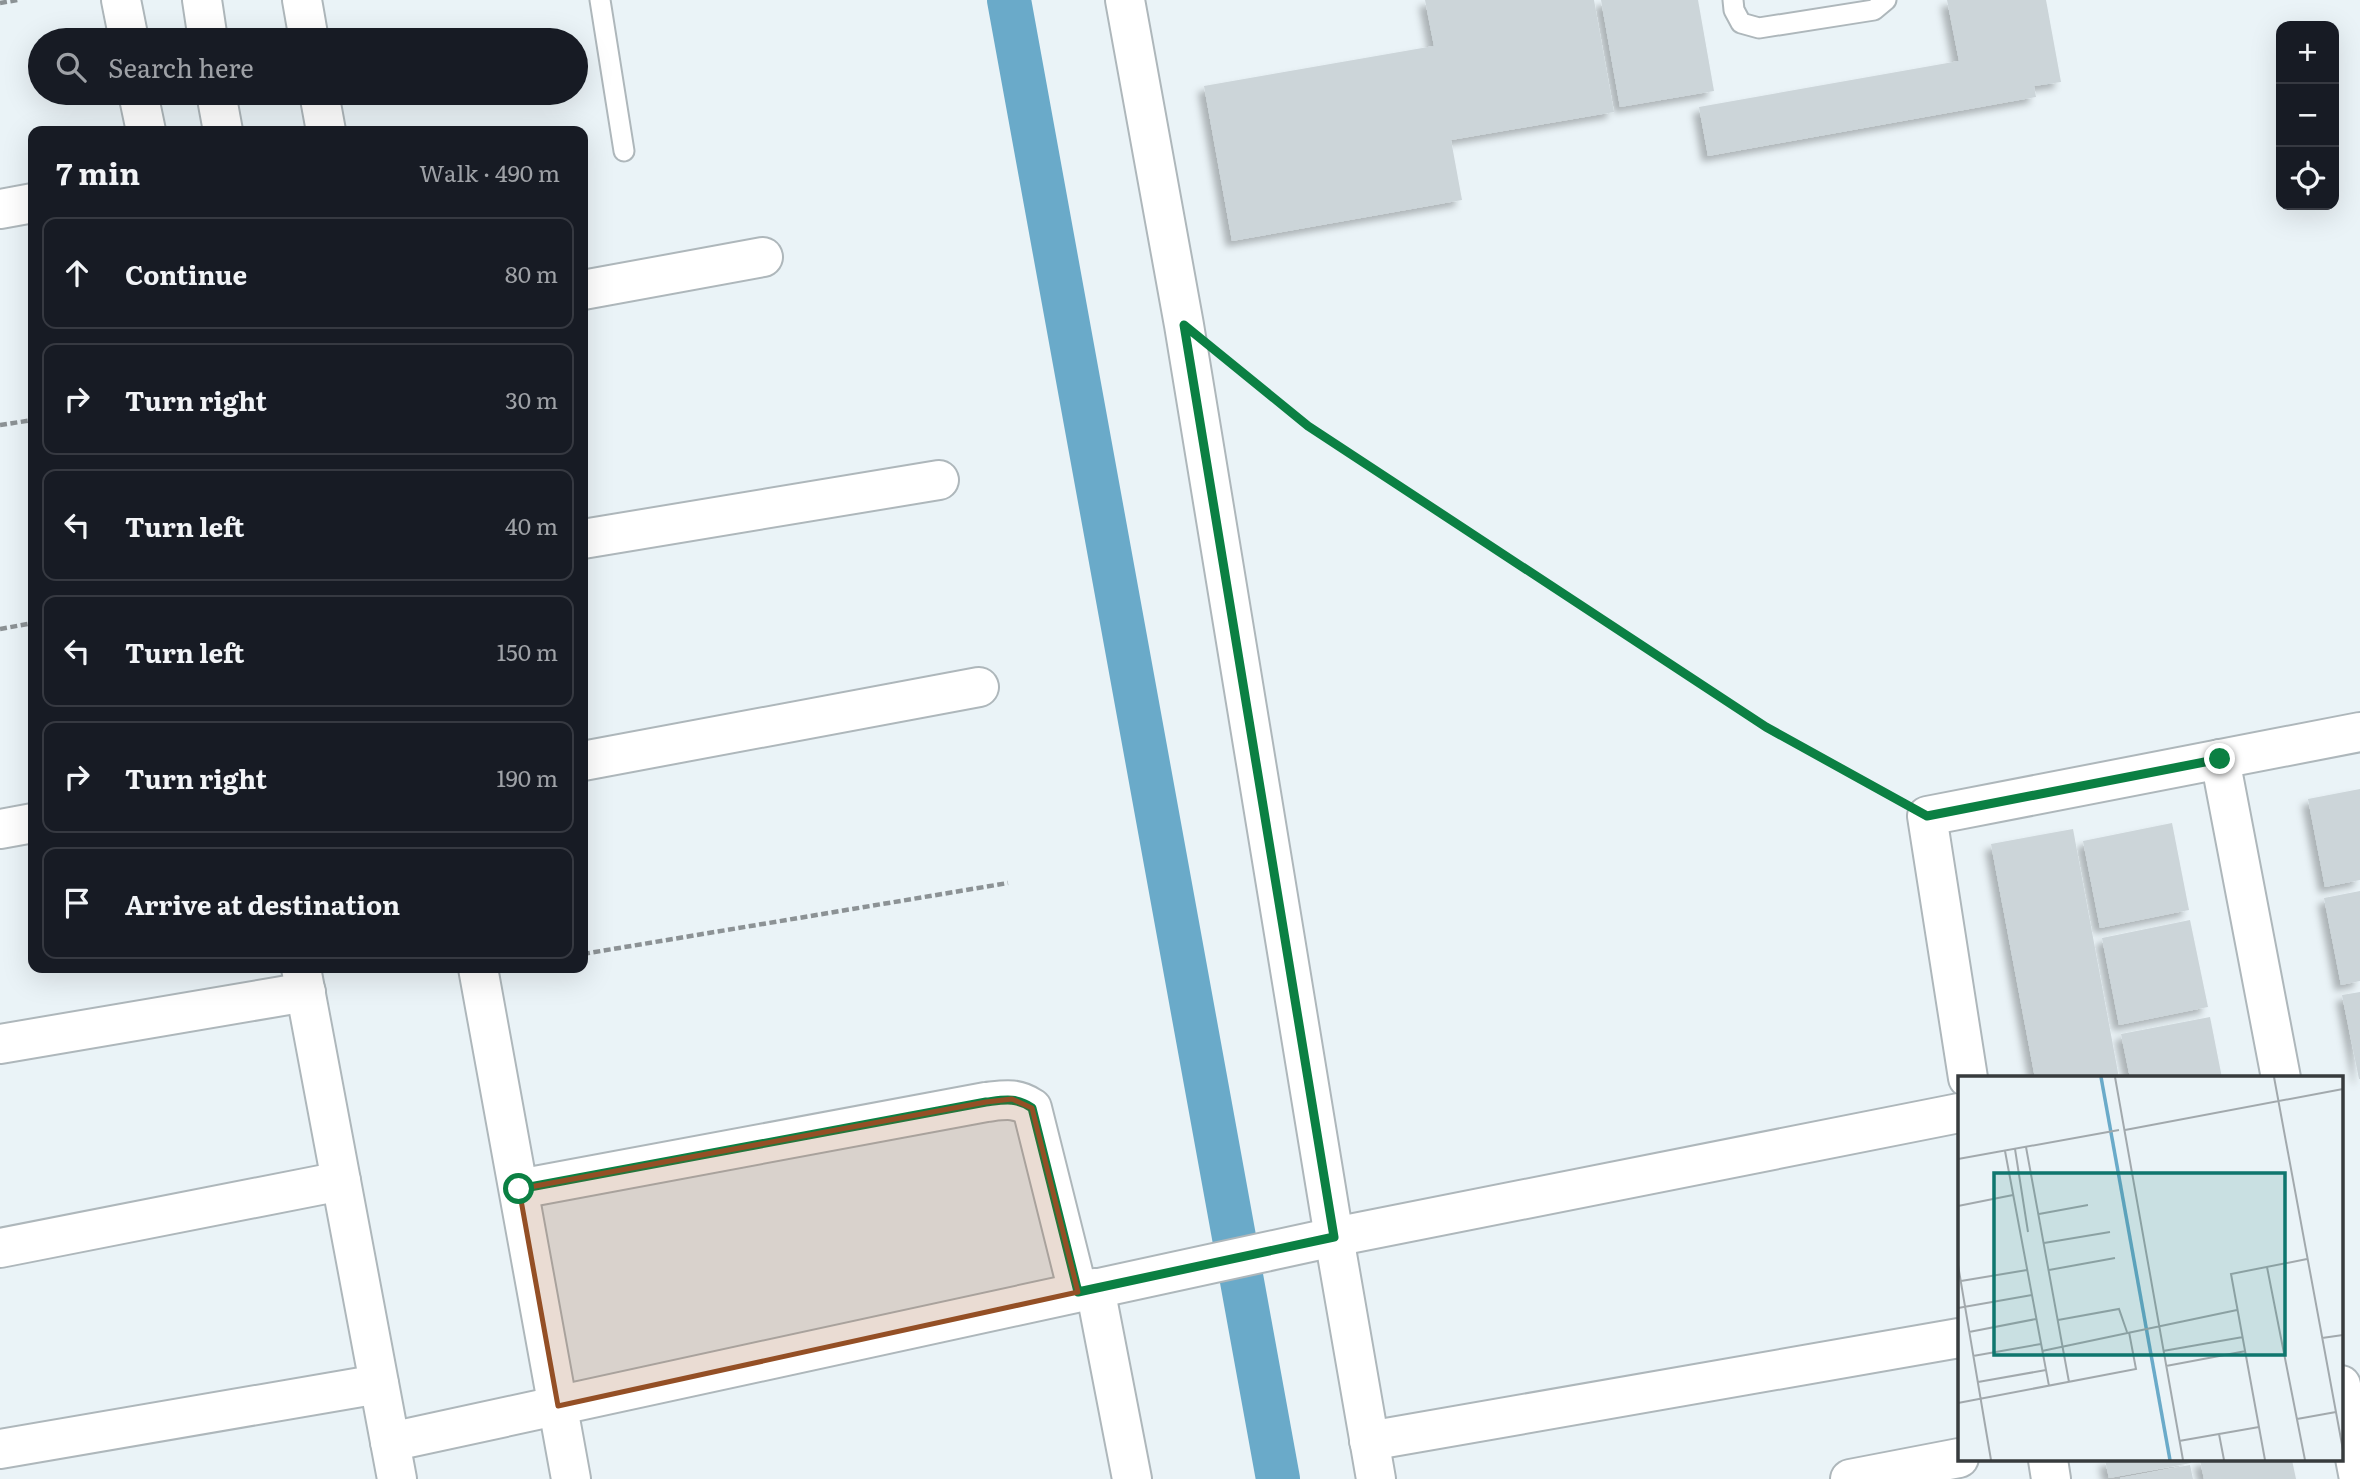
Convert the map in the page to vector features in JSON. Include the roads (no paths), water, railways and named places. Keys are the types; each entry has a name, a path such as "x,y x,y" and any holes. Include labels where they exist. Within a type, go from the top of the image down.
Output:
{"street":[{"path":"121,0 127,28"},
{"path":"202,0 206,28"},
{"path":"302,0 307,28"},
{"path":"1125,0 1184,325 1376,1479"},
{"path":"141,105 145,126"},
{"path":"218,105 222,126"},
{"path":"321,105 325,126"},
{"path":"0,209 28,204"},
{"path":"588,289 763,257"},
{"path":"588,538 939,480"},
{"path":"588,760 979,687"},
{"path":"1968,1076 1927,816 2360,732"},
{"path":"2220,759 2281,1076"},
{"path":"0,829 28,824"},
{"path":"479,973 571,1479"},
{"path":"0,1044 304,980 393,1461 558,1406 1334,1237 1958,1113"},
{"path":"519,1189 972,1104 1012,1099 1022,1102 1032,1108 1086,1290 1132,1479"},
{"path":"0,1248 341,1181"},
{"path":"1369,1441 1958,1338"},
{"path":"0,1449 379,1384"},
{"path":"2342,1390 2359,1479"},
{"path":"1850,1479 1958,1458"}],"lane":[{"path":"600,0 624,151"},
{"path":"1732,0 1741,23 1759,28 1874,10 1886,0"}],"waterway":[{"path":"1009,0 1278,1479"}]}
